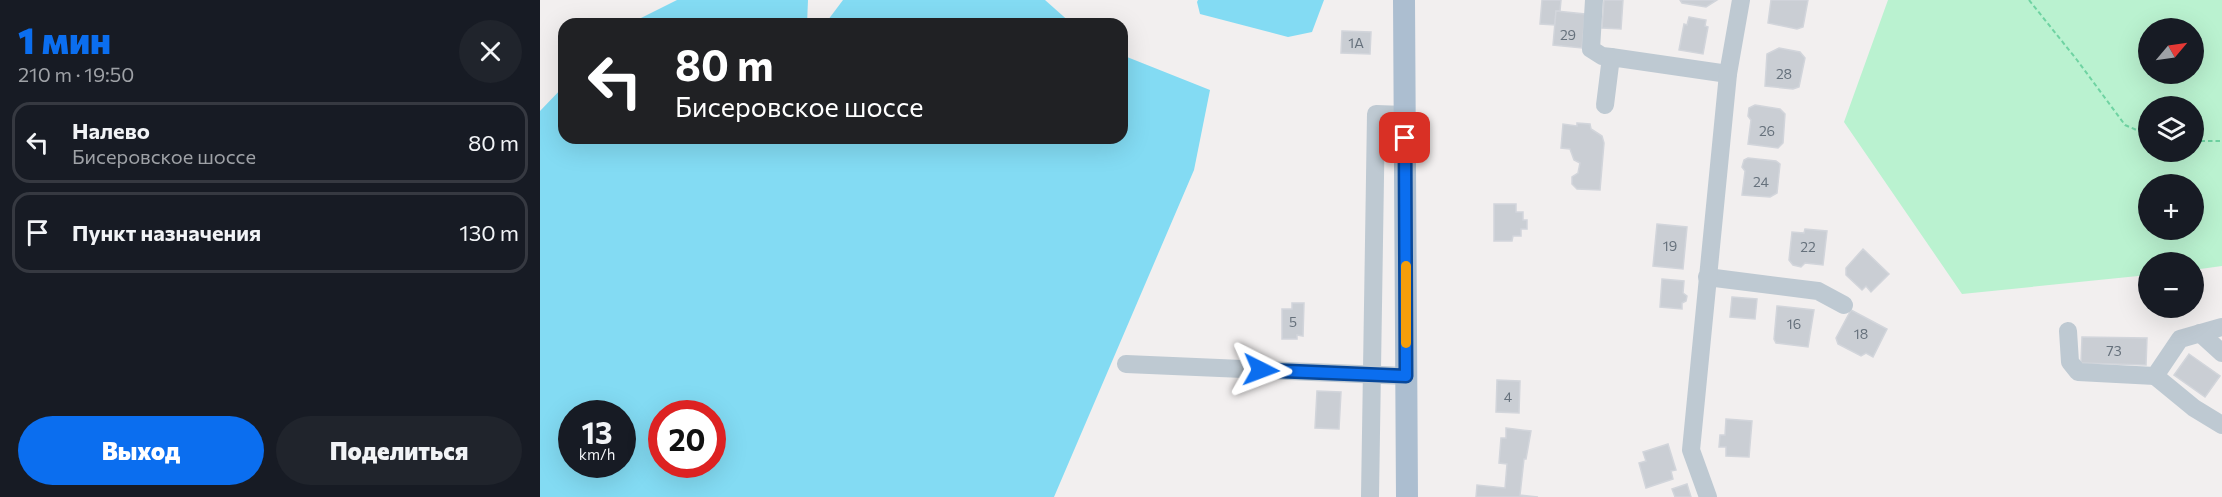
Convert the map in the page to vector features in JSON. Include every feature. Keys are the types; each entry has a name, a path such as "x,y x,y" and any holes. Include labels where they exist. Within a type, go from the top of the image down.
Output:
{"main road":[{"path":"1404,0 1407,497"}],"lane":[{"path":"1594,0 1591,50 1602,56 1728,74"},
{"path":"1708,497 1691,450 1728,74 1742,0"},
{"path":"1605,105 1611,57"},
{"path":"1370,497 1376,114 1405,114"},
{"path":"1707,277 1818,291 1844,305"},
{"path":"2155,376 2180,339 2222,327"},
{"path":"2068,331 2070,362 2078,372 2155,376 2194,408 2222,426"},
{"path":"2200,333 2222,353"},
{"path":"1126,364 1406,376"}],"path":[{"path":"2029,0 2125,125 2138,131"},
{"path":"2204,141 2222,141"}],"green space":[{"path":"1888,0 2222,0 2222,266 2204,268 2204,252 2138,252 2138,276 1962,294 1844,122"}],"water":[{"path":"677,0 808,0 807,18 641,18"},
{"path":"843,0 1045,0 1065,18 830,18"},
{"path":"1198,0 1324,0 1312,32 1288,37 1200,14"},
{"path":"1128,57 1210,90 1194,170 1054,497 540,497 540,111 558,92 558,144 1128,144"}],"building":[{"path":"1542,0 1561,0 1560,11 1556,11 1555,25 1540,24"},
{"path":"1604,0 1623,0 1621,29 1602,28"},
{"path":"1680,0 1717,0 1706,7 1682,3"},
{"path":"1771,0 1808,0 1803,27 1797,29 1768,23"},
{"path":"1556,11 1585,14 1582,48 1553,45"},
{"path":"1689,17 1706,20 1705,26 1708,27 1703,54 1679,50 1684,24 1687,25"},
{"path":"1342,31 1371,32 1370,54 1341,53"},
{"path":"1779,48 1800,52 1805,58 1799,87 1793,89 1765,86 1767,54"},
{"path":"1755,105 1780,109 1785,114 1783,143 1778,148 1748,144 1751,120 1748,116 1749,108"},
{"path":"1577,123 1590,124 1591,129 1602,136 1604,143 1600,190 1577,189 1572,184 1572,177 1578,173 1580,163 1574,160 1570,149 1561,148 1563,124 1577,126"},
{"path":"1748,158 1776,161 1780,164 1777,193 1770,197 1742,195 1745,171 1742,167 1744,160"},
{"path":"1494,204 1516,204 1516,212 1523,212 1523,220 1527,220 1527,229 1521,229 1521,236 1513,236 1512,241 1494,241"},
{"path":"1657,224 1687,227 1683,269 1653,266"},
{"path":"1805,229 1827,231 1823,265 1805,263 1801,267 1793,265 1789,260 1792,232 1804,233"},
{"path":"1863,249 1889,274 1871,292 1866,286 1862,290 1846,275 1846,268"},
{"path":"1662,279 1684,281 1683,293 1687,296 1686,301 1682,303 1682,309 1660,307"},
{"path":"1732,297 1757,299 1755,319 1730,317"},
{"path":"1292,303 1304,303 1303,336 1297,335 1297,339 1282,339 1282,309 1292,309"},
{"path":"1777,306 1814,310 1808,347 1776,343 1774,339"},
{"path":"1851,310 1887,329 1873,357 1866,353 1861,356 1838,344 1836,338"},
{"path":"2082,337 2147,338 2146,365 2081,363"},
{"path":"2189,354 2220,376 2205,397 2174,375"},
{"path":"1497,380 1520,381 1519,413 1496,412"},
{"path":"1317,391 1341,392 1339,429 1315,428"},
{"path":"1726,419 1752,421 1749,457 1726,456 1726,447 1719,447 1720,435 1725,435"},
{"path":"1506,428 1531,431 1526,459 1524,459 1520,495 1538,497 1476,497 1477,485 1505,488 1507,464 1499,463 1501,438 1506,438"},
{"path":"1668,444 1676,470 1671,471 1673,479 1646,488 1639,463 1646,461 1643,452"},
{"path":"1687,484 1691,497 1675,497 1672,489"}],"slow traffic":[{"path":"1406,266 1406,343"}],"route":[{"path":"1261,370 1406,376 1405,138"}]}
